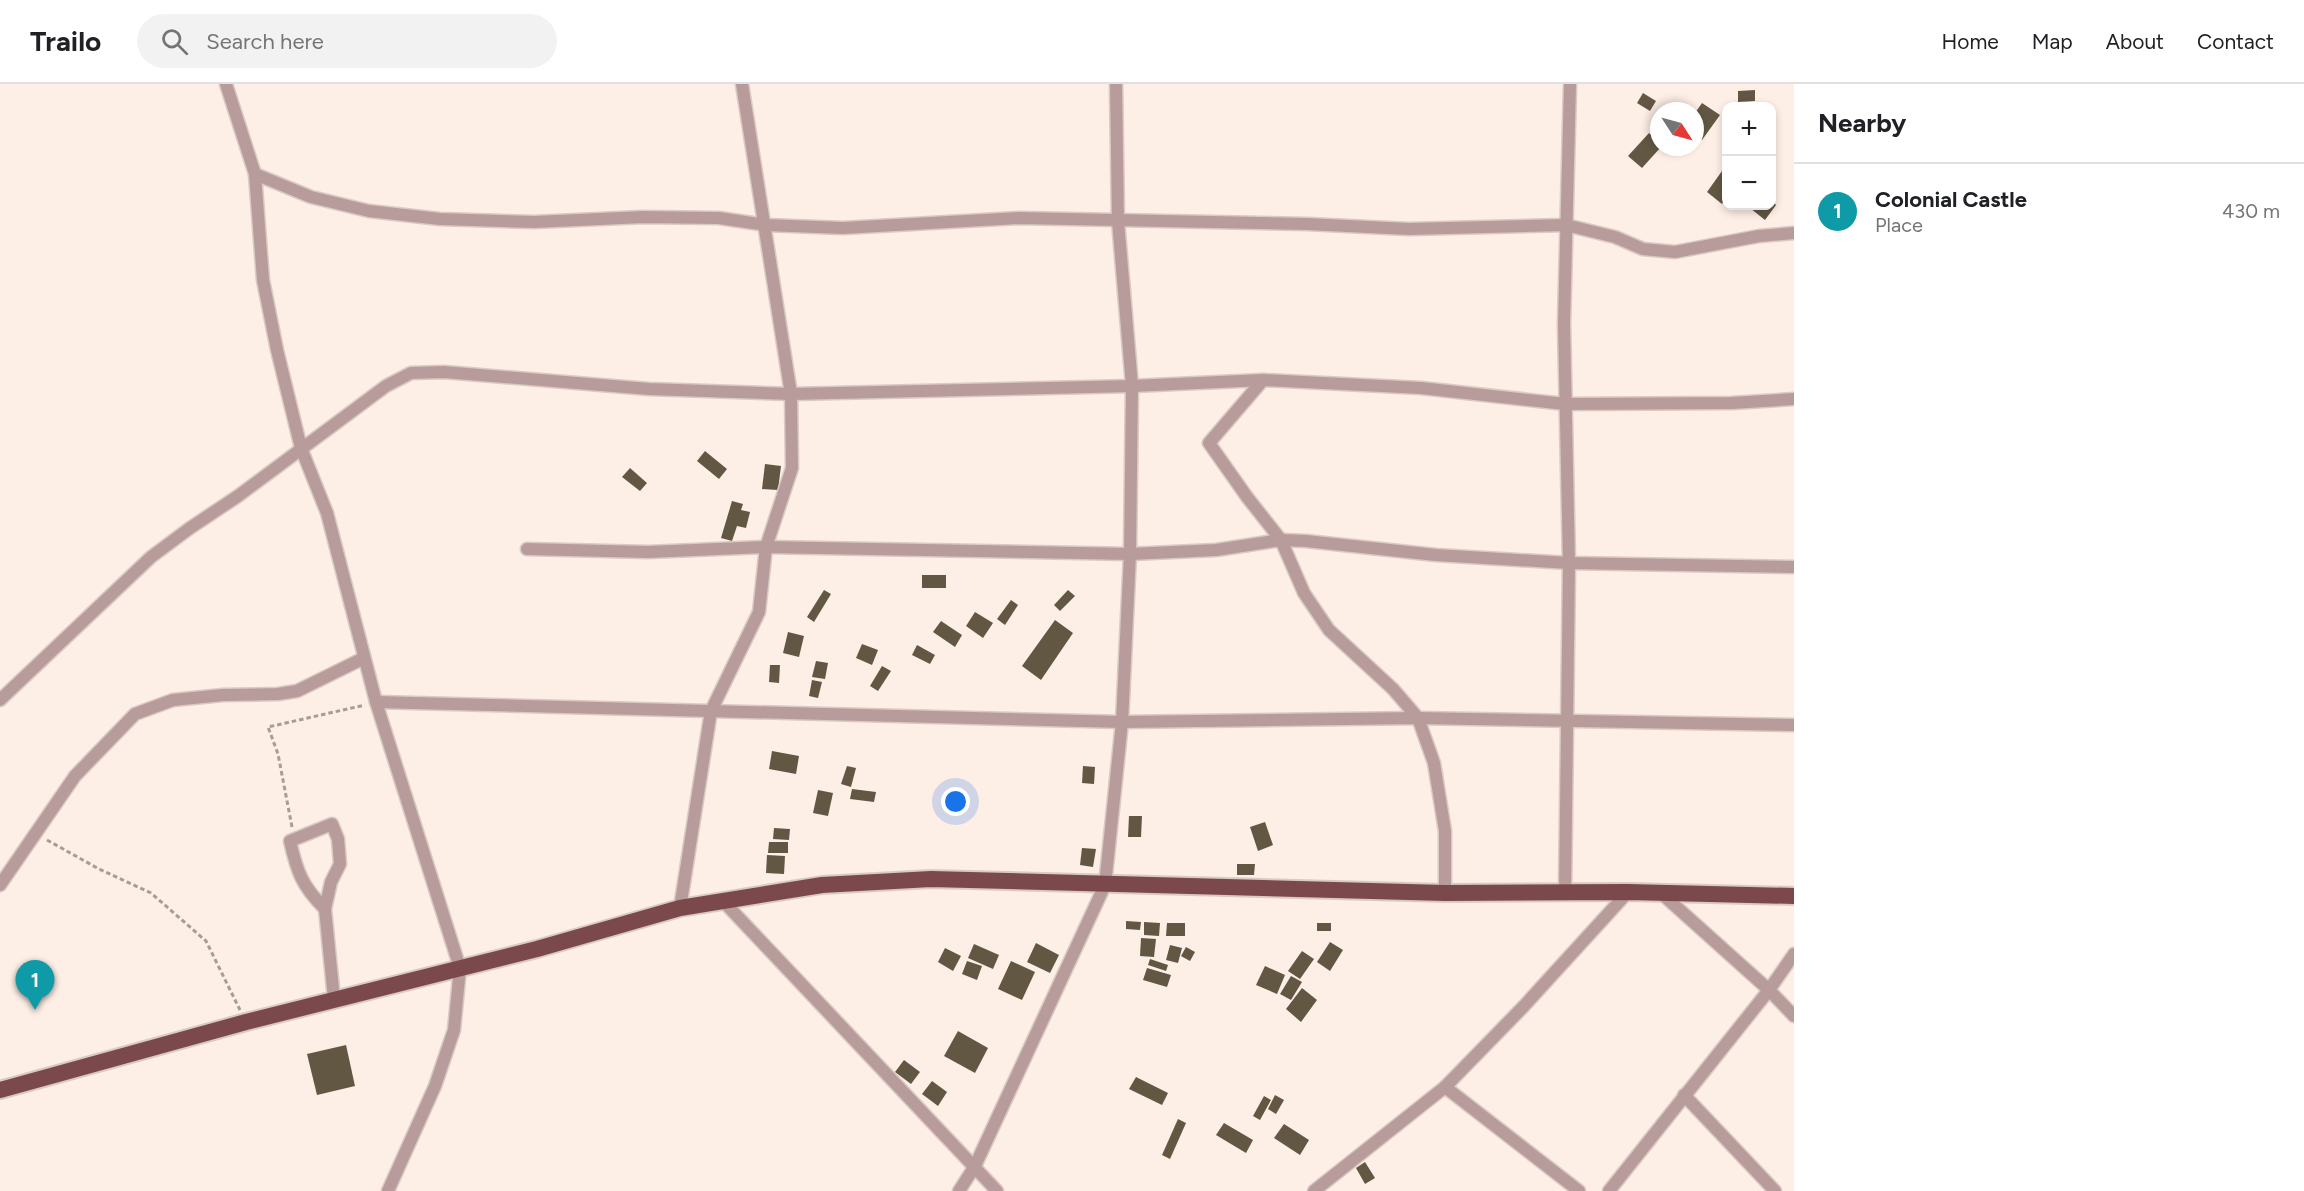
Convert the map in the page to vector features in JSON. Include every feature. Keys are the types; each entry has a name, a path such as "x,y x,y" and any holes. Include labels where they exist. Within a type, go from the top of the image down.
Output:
{"highway":[{"path":"0,1090 246,1022 537,948 680,908 822,885 931,879 1445,893 1628,892 1794,896"}],"street":[{"path":"226,84 255,174 263,280 301,448 327,513 376,702 460,968 454,1030 435,1086 388,1191"},
{"path":"680,908 711,711 759,612 766,547 792,468 791,394 742,84"},
{"path":"959,1191 975,1166 1105,885 1122,722 1130,554 1132,386 1118,221 1116,84"},
{"path":"1565,893 1569,563 1564,324 1570,84"},
{"path":"255,174 311,197 369,211 440,219 534,222 643,217 718,218 766,225 843,228 1020,218 1307,224 1409,229 1566,225 1615,237 1643,249 1675,252 1759,236 1794,233"},
{"path":"0,700 152,557 386,386 411,373 444,372 649,389 791,394 1132,386 1263,380 1420,388 1565,404 1732,403 1794,399"},
{"path":"1263,380 1209,443 1281,540 1304,593 1329,630 1393,689 1418,718 1434,763 1445,831 1445,893"},
{"path":"527,549 648,552 766,547 1130,554 1216,550 1281,540 1415,553 1569,563 1794,567"},
{"path":"0,885 75,776 135,714 173,700 297,691 364,658"},
{"path":"376,702 1122,722 1418,718 1794,725"},
{"path":"325,909 308,892 296,866 290,841 332,824 338,839 340,864 331,882 325,909 334,999"},
{"path":"1314,1191 1444,1088 1524,1006 1628,892"},
{"path":"1662,894 1769,990 1794,1016"},
{"path":"722,900 997,1191"},
{"path":"1609,1191 1769,990 1794,954"},
{"path":"1444,1088 1580,1191"},
{"path":"1684,1095 1775,1191"}],"path":[{"path":"290,841 292,824 278,754 268,727 376,702"},
{"path":"35,834 99,869 151,893 206,940 246,1022"}],"building":[{"path":"1755,90 1755,101 1738,102 1738,91"},
{"path":"1643,93 1656,101 1650,102 1650,111 1637,103"},
{"path":"1704,104 1720,115 1704,137"},
{"path":"1650,134 1650,156 1653,156 1642,168 1628,156"},
{"path":"1722,171 1722,204 1707,192"},
{"path":"1752,210 1772,210 1765,220"},
{"path":"705,451 727,469 719,479 697,461"},
{"path":"765,464 781,466 778,490 762,489"},
{"path":"630,468 647,483 640,491 622,477"},
{"path":"732,501 743,504 741,510 750,512 746,528 737,526 732,541 721,538"},
{"path":"922,575 946,575 946,588 922,588"},
{"path":"824,590 831,594 814,622 807,617"},
{"path":"1068,590 1075,596 1060,611 1054,605"},
{"path":"1011,600 1018,605 1005,625 997,619"},
{"path":"975,612 993,623 983,638 966,626"},
{"path":"1055,620 1073,633 1041,680 1022,666"},
{"path":"941,621 962,635 955,647 933,632"},
{"path":"788,632 804,636 799,657 783,653"},
{"path":"862,644 878,650 872,665 856,658"},
{"path":"917,645 935,655 930,664 912,655"},
{"path":"816,661 828,663 825,679 812,677"},
{"path":"770,665 780,665 779,683 769,682"},
{"path":"882,666 891,671 878,691 870,686"},
{"path":"812,680 822,682 818,698 809,696"},
{"path":"772,751 799,756 796,774 769,769"},
{"path":"847,766 856,768 851,787 841,784"},
{"path":"1083,766 1095,767 1094,784 1082,783"},
{"path":"852,789 876,792 874,802 850,799"},
{"path":"818,790 833,793 828,816 813,813"},
{"path":"1129,816 1142,816 1141,837 1128,837"},
{"path":"1265,822 1273,845 1258,851 1250,827"},
{"path":"774,828 790,829 789,840 773,839"},
{"path":"769,842 788,842 788,853 768,853"},
{"path":"1082,848 1096,849 1093,867 1080,865"},
{"path":"767,855 785,856 784,874 766,873"},
{"path":"1237,864 1255,864 1254,875 1237,875"},
{"path":"1126,921 1141,922 1140,930 1126,929"},
{"path":"1144,922 1160,923 1159,936 1144,935"},
{"path":"1167,923 1185,923 1185,936 1166,936"},
{"path":"1317,923 1331,923 1331,931 1317,931"},
{"path":"1141,938 1156,939 1154,957 1140,956"},
{"path":"1330,942 1343,950 1330,971 1317,962"},
{"path":"1036,943 1059,955 1050,973 1027,962"},
{"path":"974,944 999,955 993,969 968,958"},
{"path":"1170,945 1182,948 1178,963 1166,960"},
{"path":"1186,947 1195,952 1190,961 1181,956"},
{"path":"945,948 961,956 953,971 938,962"},
{"path":"1302,951 1314,959 1300,979 1288,971"},
{"path":"1150,959 1168,965 1166,971 1148,965"},
{"path":"967,961 982,966 977,980 962,974"},
{"path":"1011,961 1035,972 1022,1000 998,989"},
{"path":"1265,966 1285,975 1277,994 1256,985"},
{"path":"1147,968 1171,975 1167,987 1143,980"},
{"path":"1291,976 1302,982 1291,1000 1280,994"},
{"path":"1302,988 1317,1000 1301,1022 1286,1009"},
{"path":"958,1031 988,1048 975,1073 944,1056"},
{"path":"346,1045 355,1086 317,1095 307,1054"},
{"path":"904,1060 920,1072 911,1084 895,1072"},
{"path":"1136,1077 1168,1093 1162,1105 1129,1089"},
{"path":"932,1081 947,1092 938,1106 922,1094"},
{"path":"1275,1095 1284,1100 1276,1114 1268,1109"},
{"path":"1264,1096 1271,1100 1260,1120 1253,1116"},
{"path":"1178,1119 1186,1123 1170,1159 1162,1155"},
{"path":"1224,1123 1253,1140 1246,1153 1216,1135"},
{"path":"1284,1124 1309,1140 1300,1155 1274,1138"},
{"path":"1365,1162 1375,1178 1365,1184 1356,1168"}],"place":[{"name":"Colonial Castle","path":"35,1010"}]}
